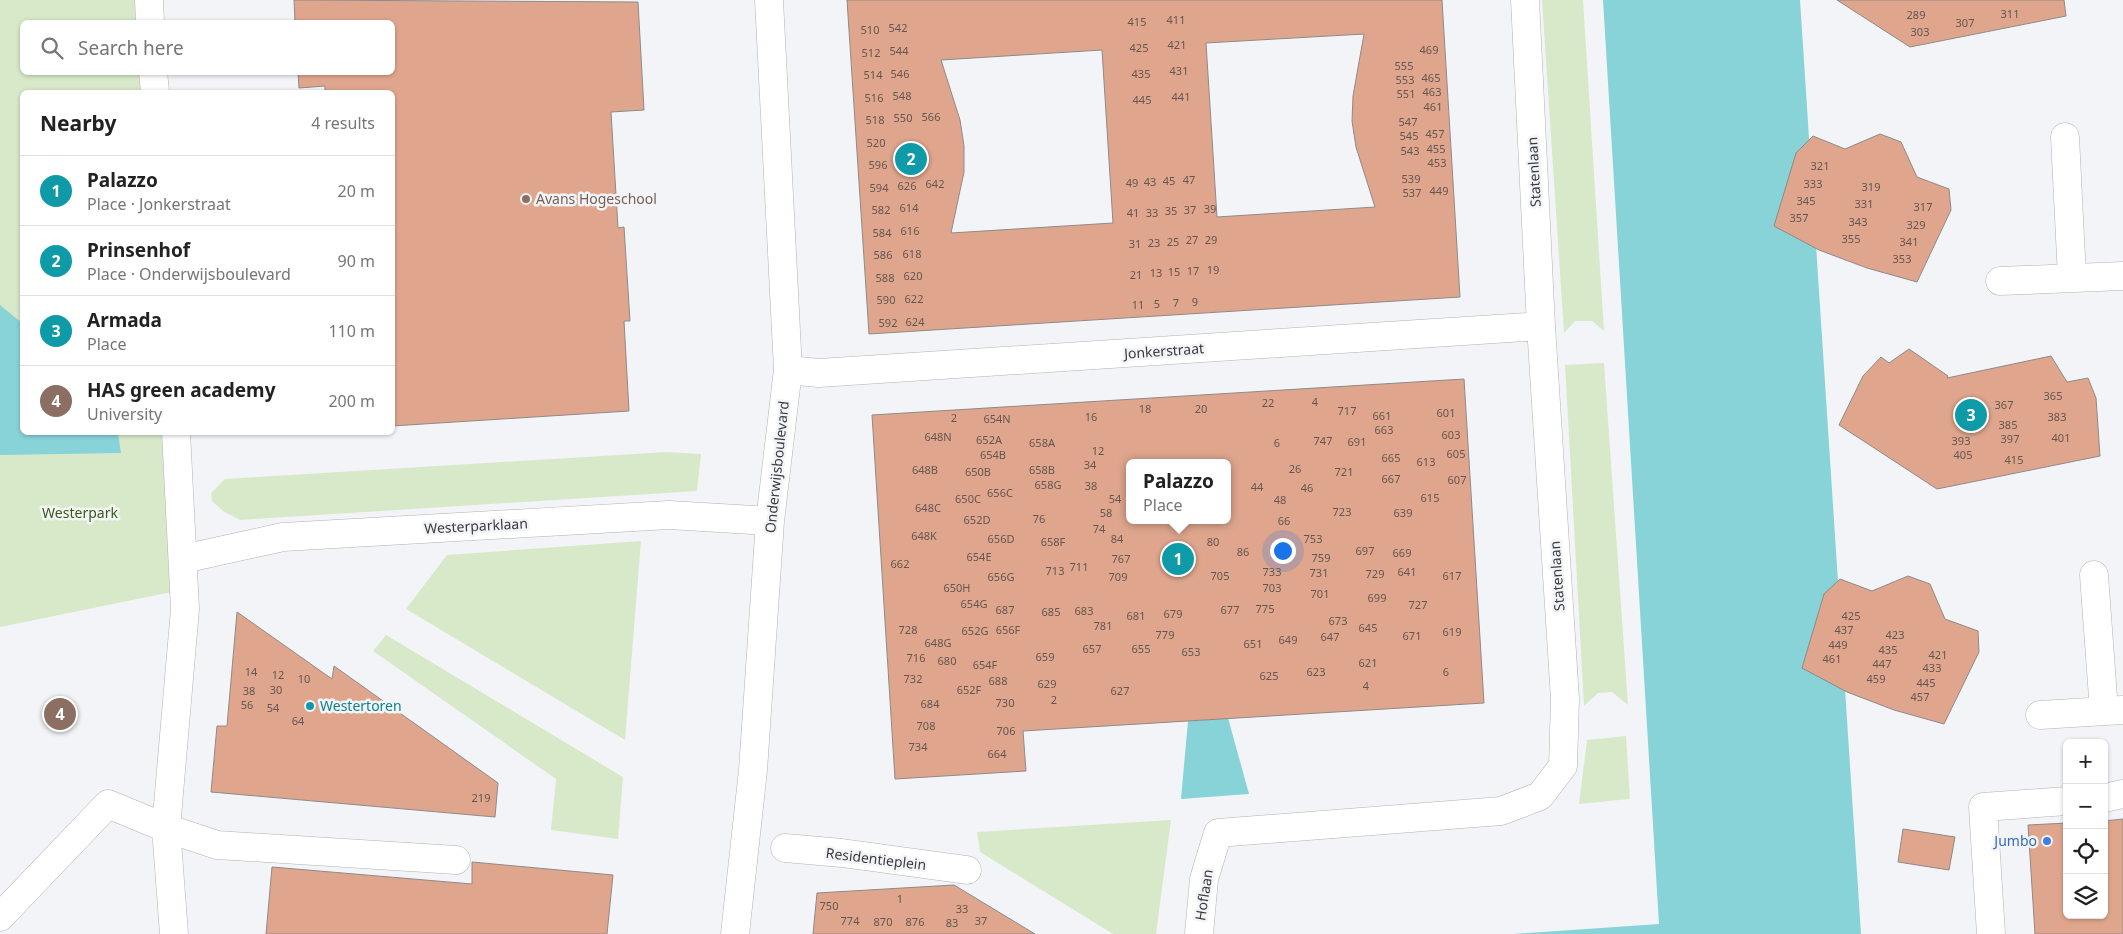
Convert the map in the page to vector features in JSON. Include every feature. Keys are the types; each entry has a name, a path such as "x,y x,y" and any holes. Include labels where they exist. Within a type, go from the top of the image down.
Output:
{"street":[{"path":"149,0 150,20"},
{"name":"Onderwijsboulevard","path":"735,934 753,770 770,520 788,370 769,0"},
{"name":"Statenlaan","path":"1211,856 1218,833 1501,810 1540,796 1563,766 1565,699 1541,326 1525,0"},
{"path":"153,75 155,90"},
{"path":"2065,137 2072,278"},
{"path":"2000,281 2123,276"},
{"name":"Jonkerstraat","path":"788,370 838,372 1541,326"},
{"path":"174,934 166,828 185,609 176,435"},
{"name":"Westerparklaan","path":"183,559 283,537 669,515 770,520"},
{"path":"2040,715 2113,710 2094,575"},
{"path":"2108,797 2123,794"},
{"path":"1991,934 1983,806 2063,800"},
{"path":"0,916 108,804 166,828 217,845 456,860"},
{"name":"Residentieplein","path":"785,848 842,853 967,870"},
{"name":"Hoflaan","path":"1199,934 1204,878 1211,856"}],"green space":[{"name":"Westerpark","path":"0,0 140,0 143,20 20,20 20,75 147,75 149,90 20,90 20,435 181,435 172,592 0,627"},
{"path":"1542,0 1583,0 1604,331 1592,321 1575,321 1564,333"},
{"path":"1604,363 1628,705 1612,692 1598,693 1584,706 1565,365"},
{"path":"667,452 701,454 697,491 240,520 223,511 212,501 211,493 225,479"},
{"path":"641,541 625,740 406,609 447,555"},
{"path":"386,635 623,777 618,839 551,830 556,779 373,651"},
{"path":"1626,736 1630,799 1579,804 1587,740"},
{"path":"1171,820 1156,934 1113,934 980,852 977,832"}],"water":[{"path":"1603,0 1800,0 1861,934 1513,934 1659,924"},
{"path":"0,305 20,321 20,435 118,435 121,453 0,455"},
{"path":"1228,718 1249,794 1181,799 1188,721"}],"building":[{"name":"Avans Hogeschool","path":"294,0 638,2 644,110 611,112 618,228 624,227 630,321 624,321 629,411 395,426 395,90 325,90 325,86 299,88 298,75 395,75 395,20 295,20"},
{"path":"847,0 1442,0 1460,297 869,334","holes":["1364,34 1353,96 1352,121 1356,147 1375,207 1217,217 1206,43","1102,50 1113,223 951,233 964,172 964,146 960,120 941,60"]},
{"path":"1837,0 2064,0 2066,16 1910,47"},
{"path":"1880,134 1901,142 1917,177 1949,189 1951,210 1917,282 1867,268 1819,250 1774,226 1796,153 1813,136 1845,149"},
{"path":"1909,349 1948,376 1947,378 2051,356 2067,382 2088,378 2096,398 2100,456 1937,489 1839,425 1863,376 1881,357 1889,363"},
{"path":"1464,379 1484,703 1023,731 1026,771 895,779 872,415"},
{"path":"1908,576 1930,584 1945,619 1978,631 1979,652 1944,724 1894,710 1847,692 1802,668 1824,594 1840,579 1872,591"},
{"name":"Westertoren","path":"237,612 332,679 334,666 498,783 495,817 211,792 217,726 227,726"},
{"path":"2123,819 2123,934 2035,934 2028,825 2063,823 2063,919 2108,919 2108,821"},
{"path":"1903,829 1955,837 1949,870 1898,862"},
{"path":"472,862 613,875 607,934 266,934 272,867 472,884"},
{"path":"954,885 1035,934 813,934 817,893"}],"place":[{"name":"Prinsenhof","path":"911,159"},
{"name":"Avans Hogeschool","path":"526,199"},
{"name":"Armada","path":"1971,415"},
{"name":"Palazzo","path":"1178,559"},
{"name":"Westertoren","path":"310,706"},
{"name":"HAS green academy","path":"60,714"},
{"name":"Jumbo","path":"2047,841"}]}
